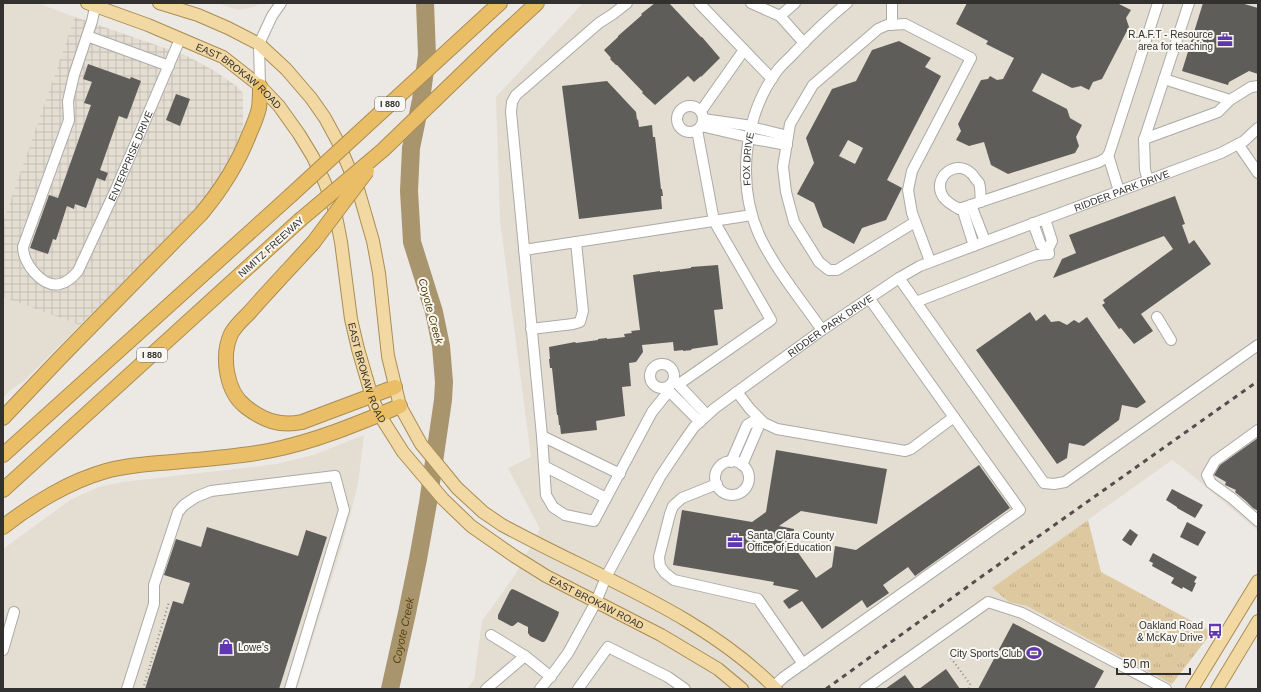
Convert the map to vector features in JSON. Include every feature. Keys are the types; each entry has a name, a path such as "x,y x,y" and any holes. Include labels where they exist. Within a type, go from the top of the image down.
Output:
{"highway":[{"name":"NIMITZ FREEWAY","path":"3,490 300,220 383,150 537,3"},
{"name":"I 880","path":"3,454 290,196 495,8"},
{"path":"3,418 201,214 218,194 242,153 253,126 259,108 260,86"},
{"path":"383,150 313,243 257,303 232,333 226,351 226,369 234,392 242,404 265,419 279,423 293,424 302,422 372,397 395,387"},
{"path":"3,528 23,512 61,490 81,480 107,471 151,464 245,455 270,450 329,434 400,406"}],"main road":[{"name":"EAST BROKAW ROAD","path":"158,3 198,15 228,28 258,44 286,69 311,98 325,118 338,142 358,189 373,241 379,273 388,356 400,406 421,444 457,488 483,512 502,525 676,613 713,637 744,660 775,688"},
{"name":"EAST BROKAW ROAD","path":"93,4 148,25 223,57 260,86 279,106 299,134 313,157 325,183 336,219 351,319 372,397 380,414 403,452 443,499 471,526 546,576 667,638 718,668 742,689"},
{"path":"1192,689 1257,584"},
{"path":"1217,689 1258,621"}],"street":[{"path":"260,86 258,44 272,16 281,3"},
{"path":"699,3 772,79"},
{"path":"751,3 780,16 804,43"},
{"path":"780,16 795,3"},
{"name":"FOX DRIVE","path":"822,330 774,262 752,215 747,175 750,132 756,111 766,88 778,70 820,26 847,3"},
{"path":"892,3 892,25"},
{"path":"971,205 1099,162 1106,158 1158,3"},
{"path":"1148,180 1145,170 1144,139 1189,3"},
{"path":"93,4 87,36 169,66"},
{"path":"620,5 521,90 512,102 511,112 542,436 546,495 553,507 565,515 594,521 652,412 670,386 771,320 714,221 700,121 744,50"},
{"path":"914,222 837,270 829,270 819,262 794,222 786,192 783,167 790,124 813,85 878,29 887,25 905,24 971,58 912,171 908,190 914,222 930,261"},
{"name":"ENTERPRISE DRIVE","path":"87,36 74,75 68,101 69,120 23,250 27,264 38,276 50,283 59,284 70,279 78,271 116,190 180,39"},
{"path":"1164,79 1230,100"},
{"path":"1144,139 1218,112 1230,100 1251,87 1258,86"},
{"path":"700,121 788,140"},
{"name":"RIDDER PARK DRIVE","path":"540,689 568,653 596,602 606,577 660,478 680,446 703,418 822,330 899,278 930,261 974,246 1221,153 1244,141 1258,128"},
{"path":"1238,144 1258,173"},
{"path":"1108,155 1119,191"},
{"path":"971,205 985,241"},
{"path":"971,205 974,246"},
{"path":"524,250 752,215"},
{"path":"916,302 1037,255 1049,254 1048,248 1052,241 1045,219"},
{"path":"1033,223 1041,245 1048,248"},
{"path":"531,329 580,322 583,311 576,242"},
{"path":"899,278 1044,483 1054,484 1065,482 1258,345"},
{"path":"775,688 784,677 1020,510 869,298"},
{"path":"1156,316 1171,340"},
{"path":"661,364 669,366 674,372 676,382 703,418 668,390 657,388 651,381 650,376 653,368 661,364"},
{"path":"737,392 756,418 777,429 906,451 911,449 954,417"},
{"path":"731,462 747,425 756,418"},
{"path":"742,465 758,428 756,418"},
{"path":"1258,430 1215,461 1207,476 1210,483 1233,499 1258,522"},
{"path":"542,436 620,474"},
{"path":"726,462 739,463 742,465 748,472 749,478 748,485 744,490 739,494 732,495 726,494 720,490 716,478 717,471 721,466 726,462"},
{"path":"544,466 606,498"},
{"path":"127,689 154,604 154,585 160,565 178,512 184,505 196,497 212,491 335,476 344,510 290,689"},
{"path":"717,484 682,498 673,506 659,557 660,566 665,573 674,580 758,599 803,664"},
{"path":"865,689 988,602 1022,613 1166,689"},
{"path":"3,650 14,612"},
{"path":"491,635 525,656 551,676"},
{"path":"578,689 608,647 668,677 685,689"},
{"path":"486,689 525,656"}],"path":[{"path":"143,689 169,602"},
{"path":"951,658 970,684 969,689"}],"shaded area":[{"path":"3,3 37,3 75,17 3,222"},
{"path":"217,3 260,3 254,7 238,10"},
{"path":"583,3 1258,3 1258,531 1172,460 992,588 1009,602 1027,606 1172,684 1169,689 467,689 474,680 482,621 515,575 540,529 508,468 531,457 500,220 496,97"},
{"path":"75,17 185,55 213,70 235,85 243,93 243,127 235,149 216,183 193,213 80,325 3,297 3,222"},
{"path":"3,297 80,325 24,381 10,390 3,398"},
{"path":"364,435 358,484 342,546 297,689 3,689 3,549 70,500 99,487 123,482 277,464 313,455"}],"green space":[{"path":"1088,520 1101,572 1212,632 1172,684 1027,606 1009,602 992,588"}],"building":[{"path":"655,3 669,3 720,58 701,77 694,82 688,76 655,105 610,59 611,58 604,50 642,15 641,14"},
{"path":"967,3 1117,3 1131,10 1126,18 1129,27 1102,79 1093,82 1089,90 1081,86 1072,88 1042,73 1032,91 1067,109 1070,118 1082,125 1076,137 1079,146 1075,153 1008,174 991,165 984,142 969,146 956,140 961,131 958,124 981,80 988,79 990,76 997,80 1003,79 1014,58 986,44 988,41 956,24"},
{"name":"R.A.F.T - Resource area for teaching","path":"1203,3 1241,3 1258,8 1258,74 1249,71 1229,82 1228,85 1182,71"},
{"path":"899,41 931,58 925,67 941,76 887,180 902,188 886,220 862,228 854,244 823,227 814,203 797,194 814,163 806,138 832,89 856,81 872,50","holes":["848,140 863,148 855,164 839,156"]},
{"path":"88,64 130,79 131,77 141,81 127,119 119,116 100,170 108,173 105,181 97,178 86,208 75,204 74,209 67,206 56,240 53,239 48,254 30,248 49,195 58,198 91,105 84,103 92,82 83,79"},
{"path":"607,81 636,112 639,127 652,125 663,196 661,196 662,209 579,219 562,86"},
{"path":"176,94 190,99 180,126 166,120"},
{"path":"1175,196 1185,224 1182,225 1189,244 1194,240 1211,264 1141,314 1153,331 1134,344 1121,328 1119,329 1102,305 1105,303 1103,300 1173,249 1164,236 1053,278 1062,259 1076,253 1069,235"},
{"path":"718,265 723,309 714,310 718,345 691,349 692,350 674,351 673,342 642,345 643,352 636,362 629,363 631,386 622,387 625,416 596,421 597,430 561,434 557,415 552,368 550,368 549,347 575,342 625,337 624,334 632,333 631,331 640,330 633,275"},
{"path":"1030,312 1036,321 1045,314 1051,322 1059,321 1067,325 1074,320 1079,323 1087,317 1146,402 1137,408 1122,405 1119,420 1084,446 1069,443 1067,458 1057,464 976,350"},
{"path":"1258,438 1258,511 1235,492 1236,490 1225,485 1226,482 1214,475 1220,465"},
{"name":"Santa Clara County Office of Education","path":"776,450 887,469 877,524 801,511 779,526 794,529 792,544 816,578 832,567 835,546 856,550 979,465 1010,508 915,576 908,567 883,585 889,593 867,608 862,600 822,629 802,601 789,609 783,601 799,590 773,585 774,582 673,565 682,510 752,522 766,512"},
{"path":"1172,489 1203,505 1195,518 1166,500"},
{"path":"1187,522 1206,532 1198,546 1180,537"},
{"name":"Lowe's","path":"207,527 298,556 306,530 327,537 279,689 145,689 173,601 183,604 190,583 164,575 176,539 201,547"},
{"path":"1130,529 1138,535 1131,546 1122,540"},
{"path":"1153,553 1197,577 1194,582 1196,583 1192,592 1171,583 1174,578 1152,566 1153,563 1149,561"},
{"path":"512,589 559,612 544,642 530,636 528,633 528,627 518,622 511,626 498,619 498,615"},
{"name":"City Sports Club","path":"1013,623 1104,671 1094,689 978,689"},
{"path":"946,669 960,689 919,689"},
{"path":"905,675 915,689 885,689"}],"waterway":[{"name":"Coyote Creek","path":"390,689 407,613 428,503 443,400 444,382 441,346 434,312 412,242 409,191 411,148 421,100 427,55 425,3"}],"railway":[{"path":"826,689 981,577 1258,381"}],"place":[{"name":"R.A.F.T - Resource area for teaching","path":"1225,40"},
{"name":"Santa Clara County Office of Education","path":"735,541"},
{"name":"Oakland Road & McKay Drive","path":"1215,631"},
{"name":"Lowe's","path":"226,647"},
{"name":"City Sports Club","path":"1034,653"}]}
